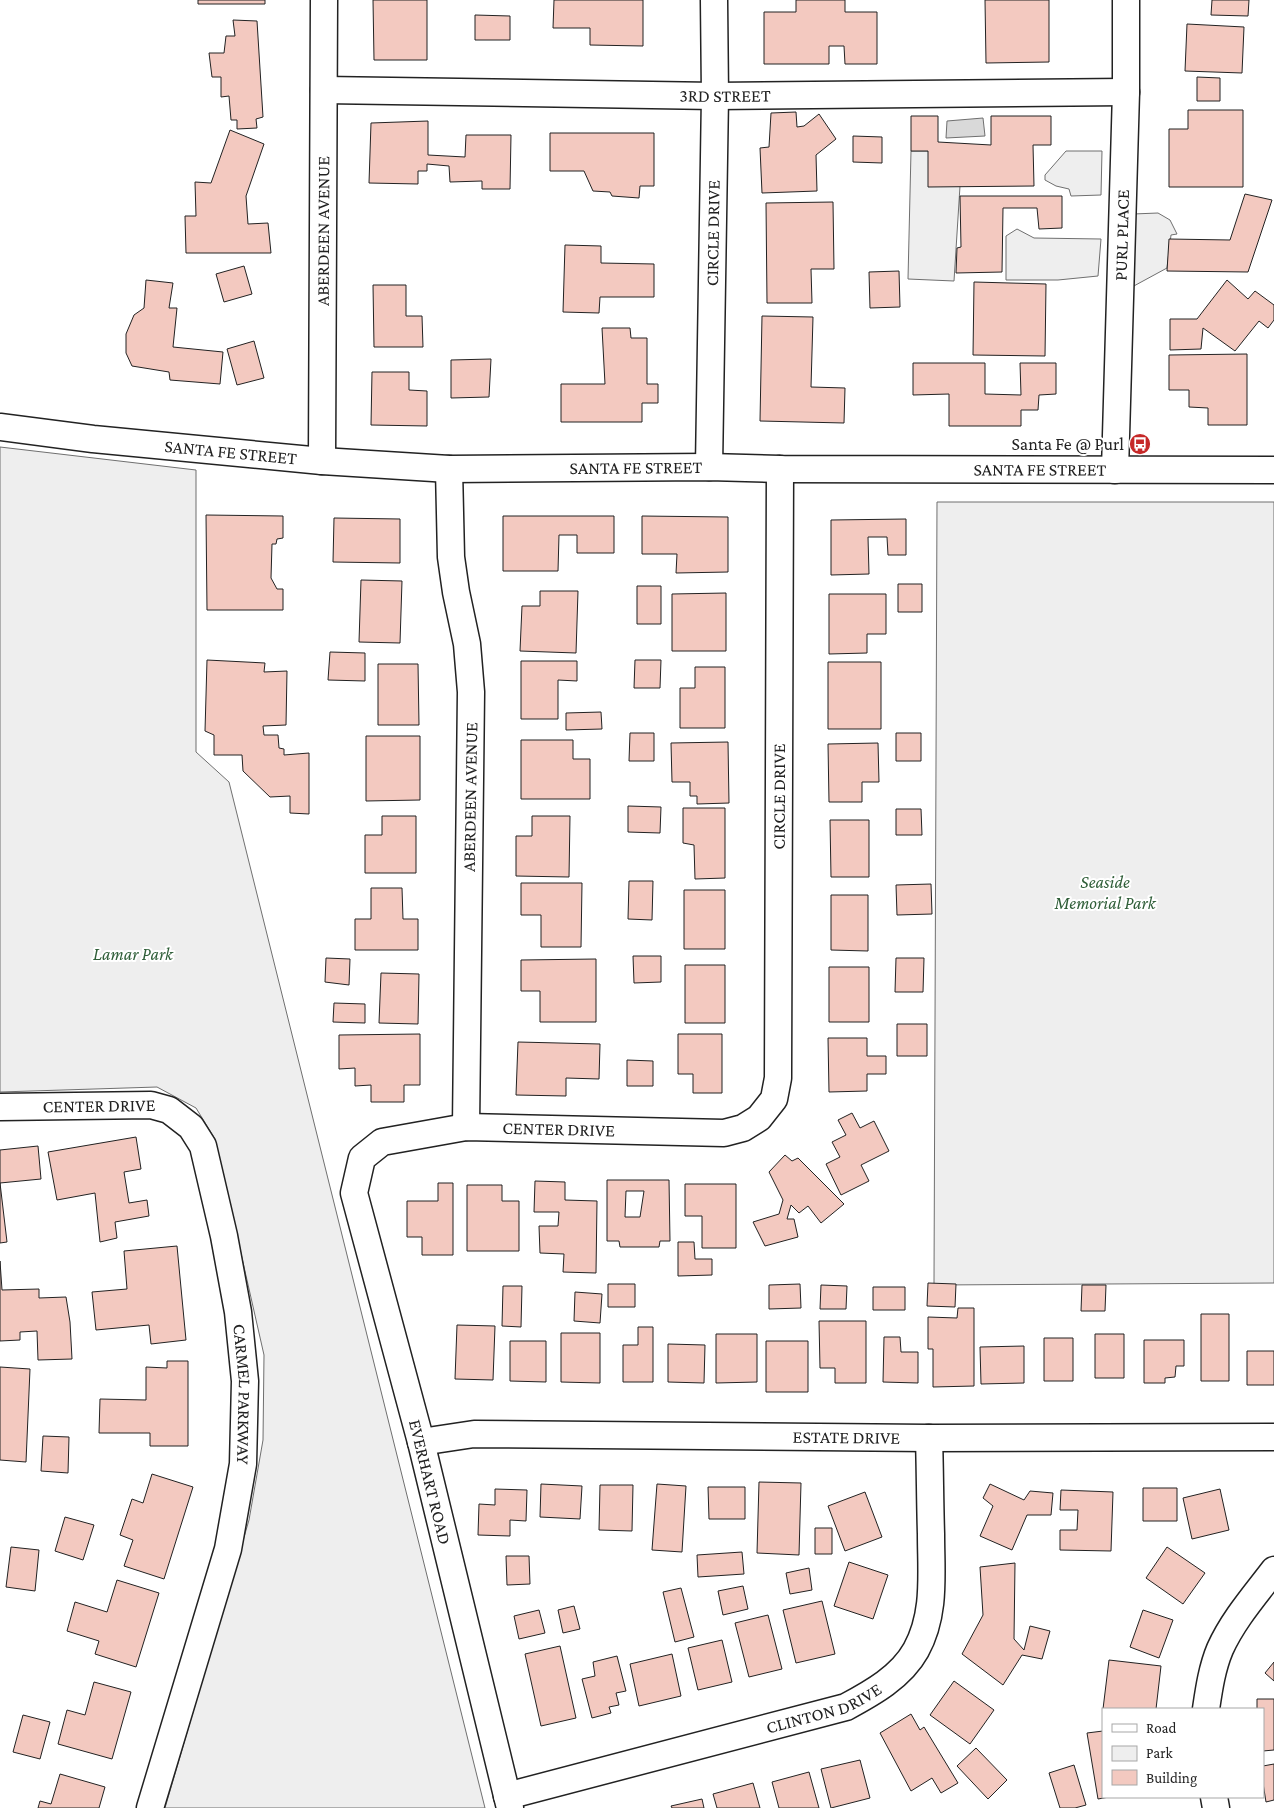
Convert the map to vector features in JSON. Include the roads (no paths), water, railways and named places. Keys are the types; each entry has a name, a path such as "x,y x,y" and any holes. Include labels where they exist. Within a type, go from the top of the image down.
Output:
{"street":[{"name":"ABERDEEN AVENUE","path":"322,461 324,0"},
{"name":"CIRCLE DRIVE","path":"709,467 715,96 714,0"},
{"name":"PURL PLACE","path":"1115,470 1126,92 1126,0"},
{"name":"3RD STREET","path":"324,90 715,96 1126,92"},
{"name":"SANTA FE STREET","path":"0,426 93,439 322,461 449,469 709,467 780,469 1274,470"},
{"name":"ABERDEEN AVENUE","path":"449,469 451,557 467,644 471,692 466,1127"},
{"name":"CIRCLE DRIVE","path":"759,1118 774,1099 778,1078 780,469"},
{"name":"CENTER DRIVE","path":"0,1107 151,1105 169,1110 191,1127"},
{"name":"CENTER DRIVE","path":"362,1158 382,1142 466,1127 724,1133 744,1128 759,1118"},
{"name":"CARMEL PARKWAY","path":"150,1808 228,1549 243,1464 245,1381 238,1312 224,1236 202,1146 191,1127"},
{"name":"EVERHART ROAD","path":"362,1158 354,1193 421,1442 509,1802"},
{"name":"ESTATE DRIVE","path":"421,1442 474,1434 929,1438 1274,1437"},
{"name":"CLINTON DRIVE","path":"509,1802 846,1707 873,1693 899,1672 916,1652 927,1625 932,1598 929,1438"},
{"path":"1206,1708 1209,1685 1220,1650 1233,1624 1274,1570"}],"place":[{"name":"Santa Fe @ Purl","path":"1140,444"}],"park label":[{"name":"Seaside Memorial Park","path":"1105,892"},
{"name":"Lamar Park","path":"133,954"}]}
